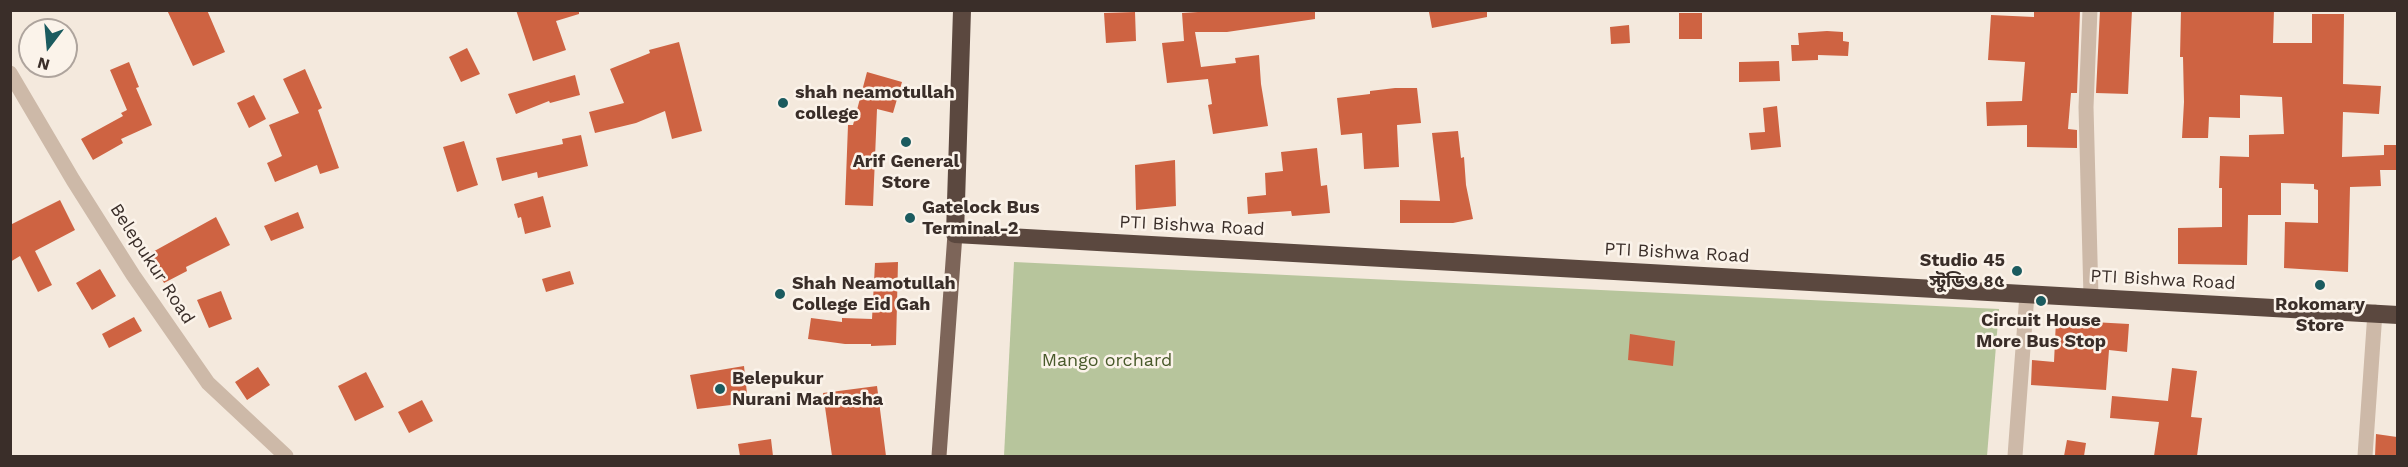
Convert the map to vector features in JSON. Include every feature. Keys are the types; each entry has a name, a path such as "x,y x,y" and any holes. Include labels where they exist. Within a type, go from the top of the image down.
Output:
{"highway":[{"path":"955,234 962,10"},
{"name":"PTI Bishwa Road","path":"955,234 2397,315"}],"main road":[{"path":"939,456 955,234"}],"street":[{"path":"2090,10 2086,107 2091,297"},
{"name":"Belepukur Road","path":"10,74 133,275 208,383 286,456"},
{"path":"2015,456 2027,294"},
{"path":"2365,456 2375,312"}],"green space":[{"name":"Mango orchard","path":"1014,262 1999,309 1987,456 1004,456"}],"building":[{"path":"167,10 207,10 225,52 193,66"},
{"path":"516,10 579,10 579,14 556,21 566,50 533,61"},
{"path":"1230,10 1315,10 1315,19 1227,32 1195,32 1201,67 1236,63 1235,58 1259,55 1268,126 1213,134 1208,105 1212,104 1208,79 1167,83 1162,43 1184,41 1182,13"},
{"path":"1487,10 1487,17 1432,28 1429,12"},
{"path":"2034,10 2080,10 2077,93 2071,93 2068,129 2077,130 2077,148 2027,147 2027,125 1987,126 1986,102 2022,101 2025,62 1988,60 1991,15 2034,17"},
{"path":"2100,10 2132,10 2128,94 2096,93"},
{"path":"2181,10 2274,10 2273,43 2312,43 2312,14 2344,14 2343,84 2381,86 2379,114 2343,112 2342,157 2384,155 2384,145 2397,145 2397,170 2380,170 2381,186 2350,187 2348,272 2284,268 2285,222 2318,223 2318,190 2314,189 2314,184 2281,183 2281,215 2248,215 2247,265 2178,264 2178,228 2222,227 2222,188 2219,188 2220,156 2249,157 2249,135 2284,134 2282,97 2240,95 2240,118 2209,117 2208,138 2182,138 2184,102 2183,57 2180,57"},
{"path":"1135,12 1136,41 1106,43 1104,13"},
{"path":"1679,13 1702,13 1702,39 1679,39"},
{"path":"1629,25 1630,43 1611,44 1610,27"},
{"path":"1843,32 1843,41 1849,42 1848,56 1818,55 1818,60 1792,61 1791,45 1799,45 1798,33"},
{"path":"679,42 702,131 672,139 665,111 636,123 595,133 589,112 624,103 610,69 650,53 649,50"},
{"path":"467,48 480,74 461,82 449,57"},
{"path":"1779,61 1780,81 1739,82 1739,62"},
{"path":"129,62 139,87 136,88 152,125 121,139 123,143 93,160 81,139 123,116 121,113 127,110 110,70"},
{"path":"305,69 322,108 318,110 339,168 320,174 317,165 275,182 267,163 282,156 269,125 299,113 283,79"},
{"path":"867,72 902,82 893,113 877,109 873,206 845,205 848,125 853,125"},
{"path":"575,75 580,95 550,103 549,101 516,114 508,94"},
{"path":"1395,88 1417,88 1421,123 1397,125 1399,167 1364,169 1362,133 1341,135 1337,98"},
{"path":"254,95 266,119 249,128 237,103"},
{"path":"1777,106 1781,147 1751,150 1749,133 1765,132 1763,108"},
{"path":"1458,131 1473,219 1453,223 1400,223 1400,200 1440,201 1432,133"},
{"path":"581,135 588,166 538,178 537,172 502,181 496,158 563,144 562,139"},
{"path":"464,141 478,185 457,192 443,147"},
{"path":"1317,148 1321,186 1327,185 1330,213 1292,216 1291,211 1248,214 1247,197 1266,195 1265,173 1283,171 1281,152"},
{"path":"1175,160 1176,206 1136,210 1135,165"},
{"path":"543,196 551,227 525,234 521,217 518,218 514,204"},
{"path":"60,200 75,230 35,251 52,285 38,292 20,256 10,262 10,225"},
{"path":"298,212 304,228 271,241 264,226"},
{"path":"216,217 230,245 186,267 187,271 164,283 149,254"},
{"path":"898,262 896,345 871,346 871,344 845,344 808,339 811,318 842,322 842,318 872,319 875,263"},
{"path":"100,269 116,296 92,310 76,283"},
{"path":"570,271 574,284 546,292 542,279"},
{"path":"221,291 232,319 209,328 197,300"},
{"path":"134,317 142,331 109,348 102,334"},
{"path":"2056,320 2129,324 2127,352 2109,350 2106,390 2031,385 2032,360 2054,362"},
{"path":"1630,334 1675,341 1673,366 1628,360"},
{"name":"Belepukur Nurani Madrasha","path":"744,366 748,403 697,409 690,375"},
{"path":"258,367 270,385 247,400 235,382"},
{"path":"2172,368 2197,371 2191,417 2202,418 2197,456 2154,456 2159,422 2110,418 2112,396 2168,401"},
{"path":"366,372 384,407 355,421 338,386"},
{"path":"877,386 886,456 832,456 823,393"},
{"path":"422,400 433,421 409,433 398,412"},
{"path":"2376,434 2397,437 2396,456 2375,456"},
{"path":"771,439 773,456 740,456 738,444"},
{"path":"2067,440 2086,443 2084,456 2064,456"}],"place":[{"name":"shah neamotullah college","path":"783,103"},
{"name":"Arif General Store","path":"906,142"},
{"name":"Gatelock Bus Terminal-2","path":"910,218"},
{"name":"Studio 45 স্টুডিও ৪৫","path":"2017,271"},
{"name":"Rokomary Store","path":"2320,285"},
{"name":"Shah Neamotullah College Eid Gah","path":"780,294"},
{"name":"Circuit House More Bus Stop","path":"2041,301"},
{"name":"Belepukur Nurani Madrasha","path":"720,389"}]}
